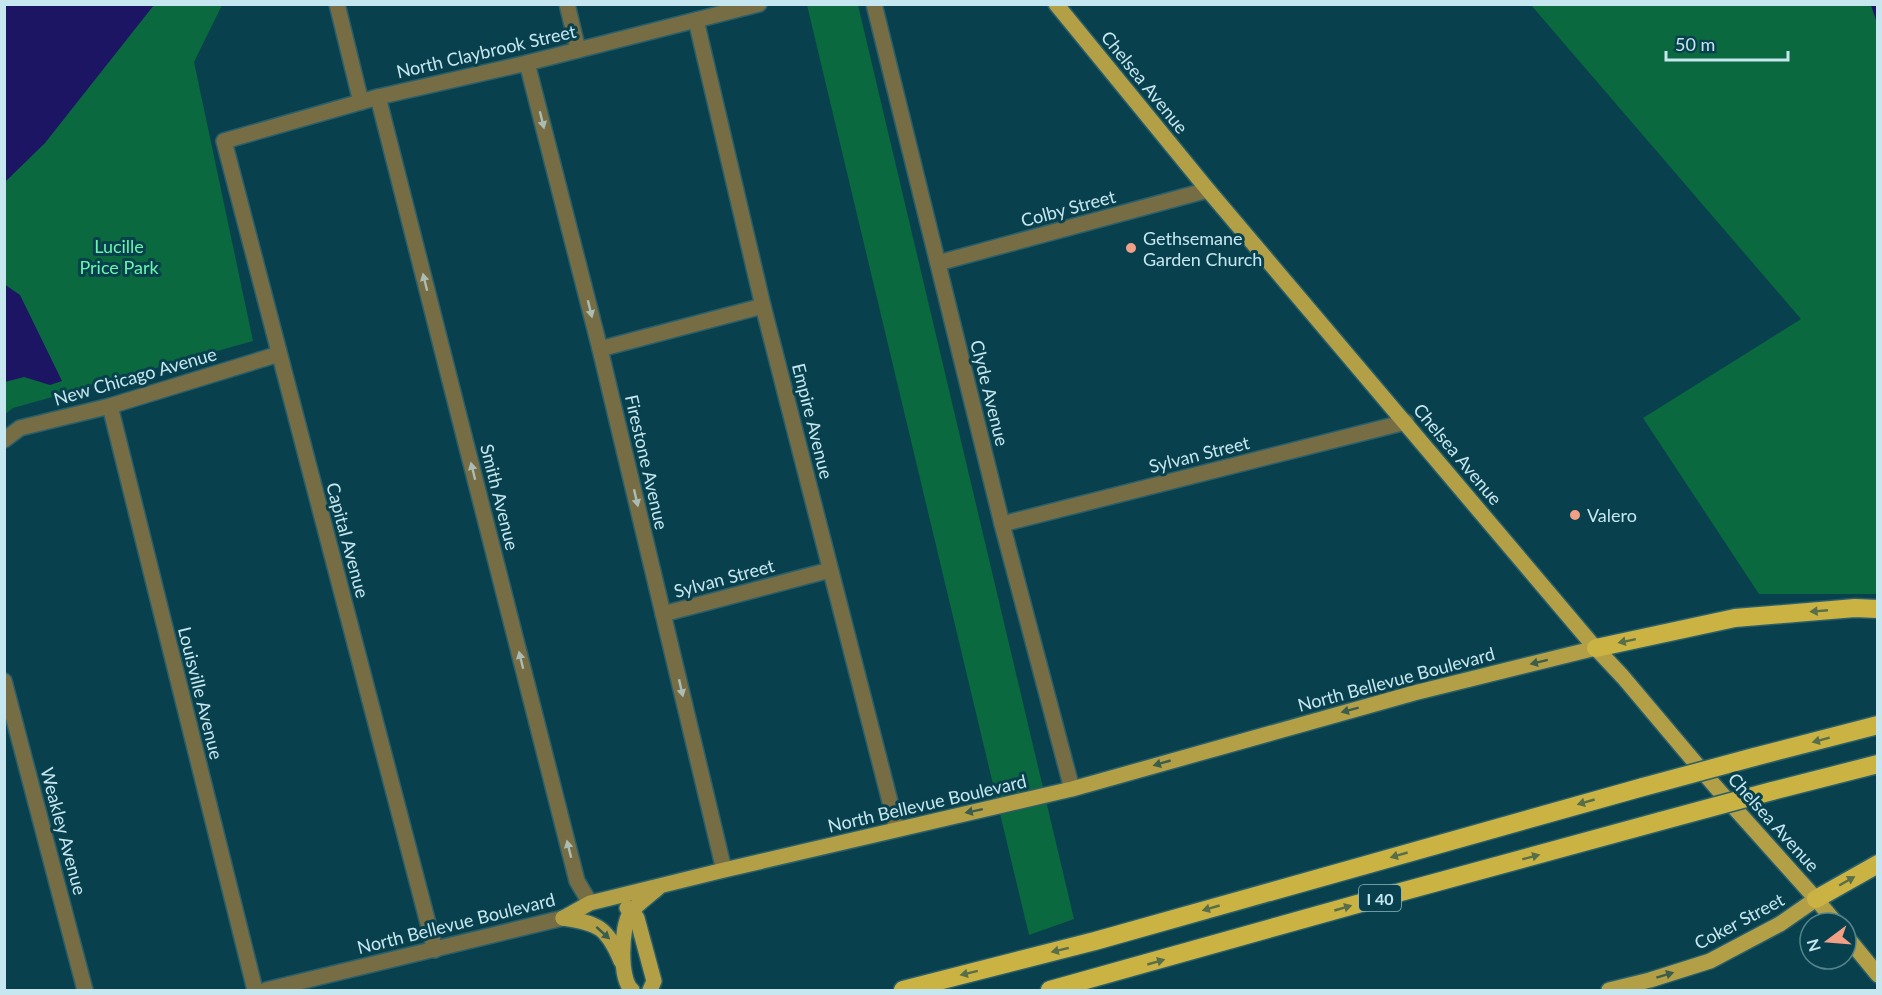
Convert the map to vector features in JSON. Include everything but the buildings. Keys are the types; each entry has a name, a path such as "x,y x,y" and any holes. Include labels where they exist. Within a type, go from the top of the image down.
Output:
{"highway":[{"path":"1596,648 1736,618 1855,608 1878,609"},
{"name":"I 40","path":"903,990 1095,941 1643,786 1878,725"},
{"name":"I 40","path":"1050,990 1386,896 1878,764"},
{"path":"1816,899 1878,864"}],"main road":[{"name":"Chelsea Avenue","path":"1056,4 1208,190 1596,648 1826,911"},
{"name":"North Bellevue Boulevard","path":"563,918 598,902 724,870 1072,789 1414,693 1596,648"},
{"path":"624,969 624,930 632,911 661,886"},
{"name":"Coker Street","path":"1609,990 1710,961 1780,924 1816,899"},
{"path":"598,902 622,905 632,911 637,918 654,981 650,990"},
{"path":"563,918 587,922 605,932 613,943 624,969 628,987 632,990"},
{"path":"1858,951 1878,975"}],"street":[{"path":"337,4 361,102"},
{"path":"567,4 578,50"},
{"name":"North Claybrook Street","path":"224,141 378,97 527,63 759,4"},
{"name":"Clyde Avenue","path":"874,4 1002,524 1072,789"},
{"name":"Empire Avenue","path":"696,20 764,306 897,829"},
{"name":"Firestone Avenue","path":"527,63 600,349 724,870"},
{"name":"Smith Avenue","path":"378,97 577,881 598,902"},
{"name":"Capital Avenue","path":"224,141 435,950"},
{"name":"Colby Street","path":"938,263 1208,190"},
{"path":"600,349 764,306"},
{"name":"New Chicago Avenue","path":"4,440 20,428 110,405 279,354"},
{"name":"Louisville Avenue","path":"110,405 255,990"},
{"name":"Sylvan Street","path":"1002,524 1406,422"},
{"name":"Sylvan Street","path":"663,614 830,570"},
{"name":"Weakley Avenue","path":"4,681 85,990"},
{"name":"North Bellevue Boulevard","path":"266,990 563,918"}],"green space":[{"name":"Lucille Price Park","path":"5,5 222,5 194,62 253,341 13,408 5,414"},
{"path":"807,5 858,5 1074,919 1029,935"},
{"path":"1531,5 1877,5 1877,594 1759,594 1643,418 1801,319"}],"shaded area":[{"path":"5,4 154,5 45,143 5,182"},
{"path":"4,284 20,295 62,381 50,385 24,377 5,382"}],"waterway":[{"path":"1873,4 1878,19"}],"place":[{"name":"Gethsemane Garden Church","path":"1131,248"},
{"name":"Valero","path":"1575,515"}]}
